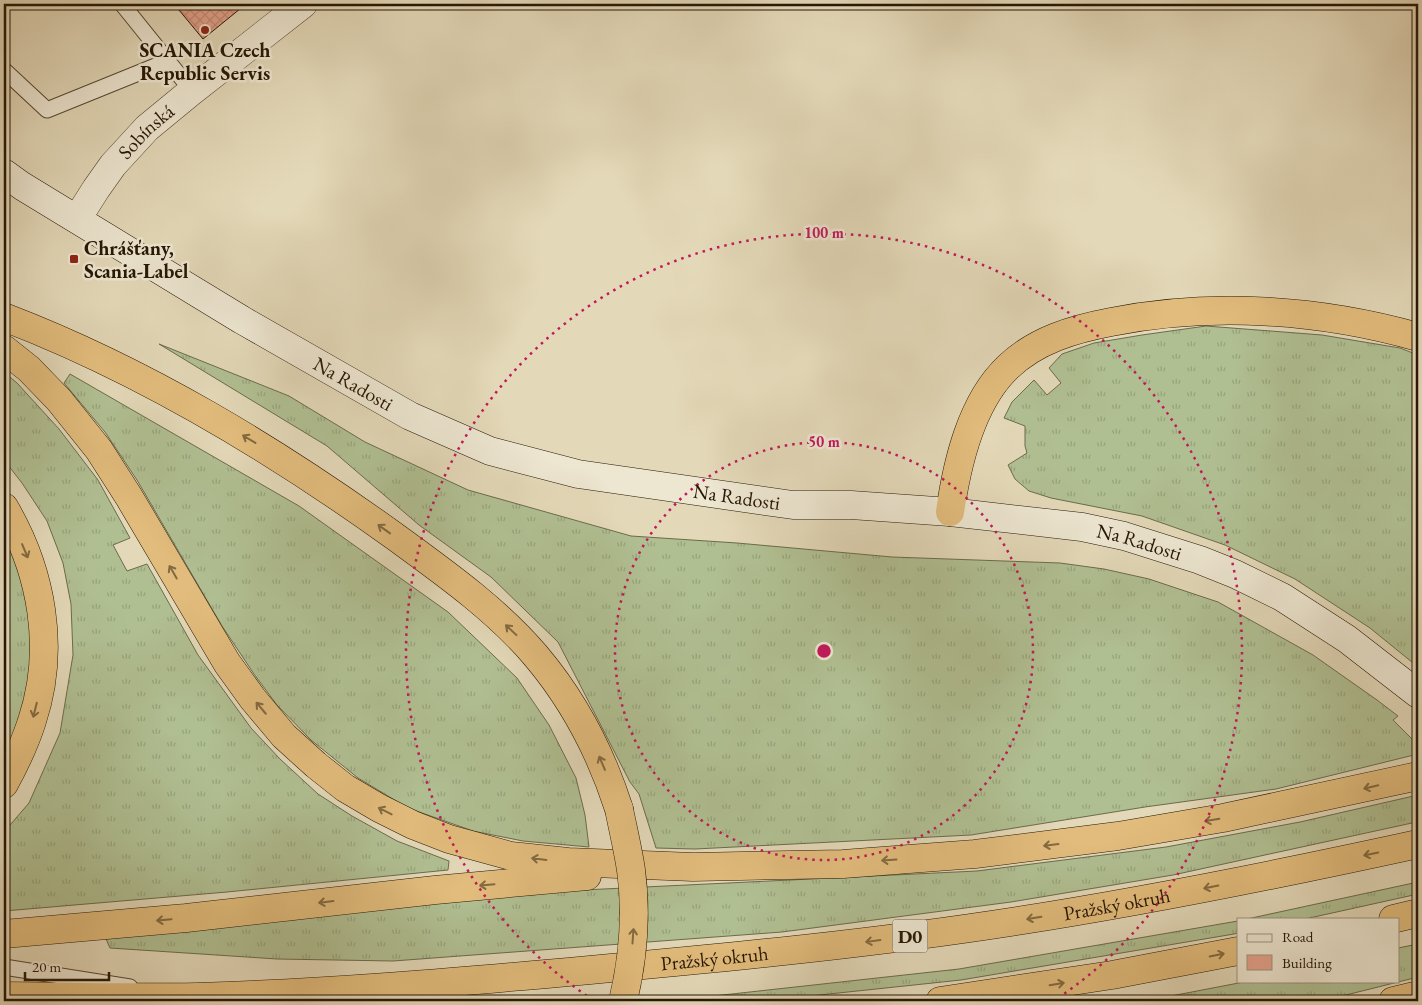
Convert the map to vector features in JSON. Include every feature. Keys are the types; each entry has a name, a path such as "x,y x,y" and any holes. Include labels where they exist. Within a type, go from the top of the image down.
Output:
{"highway":[{"path":"950,512 955,483 971,427 992,384 1009,366 1028,351 1058,336 1129,318 1176,312 1223,311 1315,316 1357,322 1418,337"},
{"path":"4,317 103,360 188,403 293,466 432,563 490,610 517,636 566,696 591,740 619,809 628,851 633,894 633,935 629,974 623,1001"},
{"path":"4,349 29,369 60,400 100,450 227,663 253,699 284,736 345,788 413,825 449,839 511,856 576,862 693,867 843,864 975,854 1163,829 1418,776"},
{"path":"4,507 30,562 37,586 42,611 44,655 33,720 4,784"},
{"name":"Pražský okruh","path":"4,996 196,997 385,987 497,979 790,951 1016,922 1169,896 1418,844"},
{"path":"4,934 186,918 435,890 693,867"},
{"path":"1397,918 1418,913"},
{"path":"940,1001 1112,975 1237,951"},
{"path":"1393,1001 1418,996"}],"main road":[{"name":"Sobínská","path":"77,219 113,165 147,128 303,4"},
{"name":"Na Radosti","path":"4,173 22,186 242,320 410,416 490,451 578,474 792,505 851,505 950,512 1082,527 1124,536 1200,560 1235,574 1282,597 1347,638 1418,694"}],"lane":[{"path":"122,4 192,91"},
{"path":"4,70 47,110 168,61"},
{"path":"4,967 196,997"}],"green space":[{"path":"1206,326 1322,335 1400,348 1418,355 1418,667 1370,628 1295,579 1225,545 1142,516 1051,498 1029,491 1015,479 1008,465 1027,453 1025,426 1004,418 1012,402 1034,380 1047,395 1061,383 1049,368 1062,354 1094,343"},
{"path":"159,344 289,396 365,442 468,490 631,536 737,543 892,557 1060,563 1104,569 1149,579 1218,602 1313,655 1398,716 1393,720 1418,745 1418,754 1276,789 1145,807 971,835 695,849 656,848 639,794 630,782 558,642 491,577 419,525 327,446"},
{"path":"4,372 17,383 59,429 98,480 130,538 113,545 127,571 147,564 198,655 251,728 280,759 318,794 352,816 397,841 449,861 448,870 227,892 4,911 4,832 29,803 60,733 73,655 71,604 63,563 47,521 4,460"},
{"path":"70,374 299,506 448,612 517,678 549,725 576,778 585,815 589,847 523,841 473,831 408,808 358,778 311,740 277,705 222,626 137,480 105,432 64,383"},
{"path":"4,533 27,592 31,618 32,652 28,686 20,718 4,759"},
{"path":"1418,795 1418,821 1412,823 1173,875 1011,902 782,932 393,961 277,959 110,948 106,939 399,902 500,894 977,871 1166,847 1300,822"},
{"path":"1418,882 1418,894 1310,918 1252,918"},
{"path":"1237,921 1237,933 1234,934 961,980 763,1001 668,1001 959,969"},
{"path":"1418,944 1418,977 1400,982 1400,948"},
{"path":"1244,982 1398,982 1322,1001 1145,1001"}],"building":[{"name":"SCANIA Czech Republic Servis","path":"174,4 246,4 203,39"}],"place":[{"name":"SCANIA Czech Republic Servis","path":"205,30"},
{"name":"Chrášťany, Scania-Label","path":"74,259"}]}
